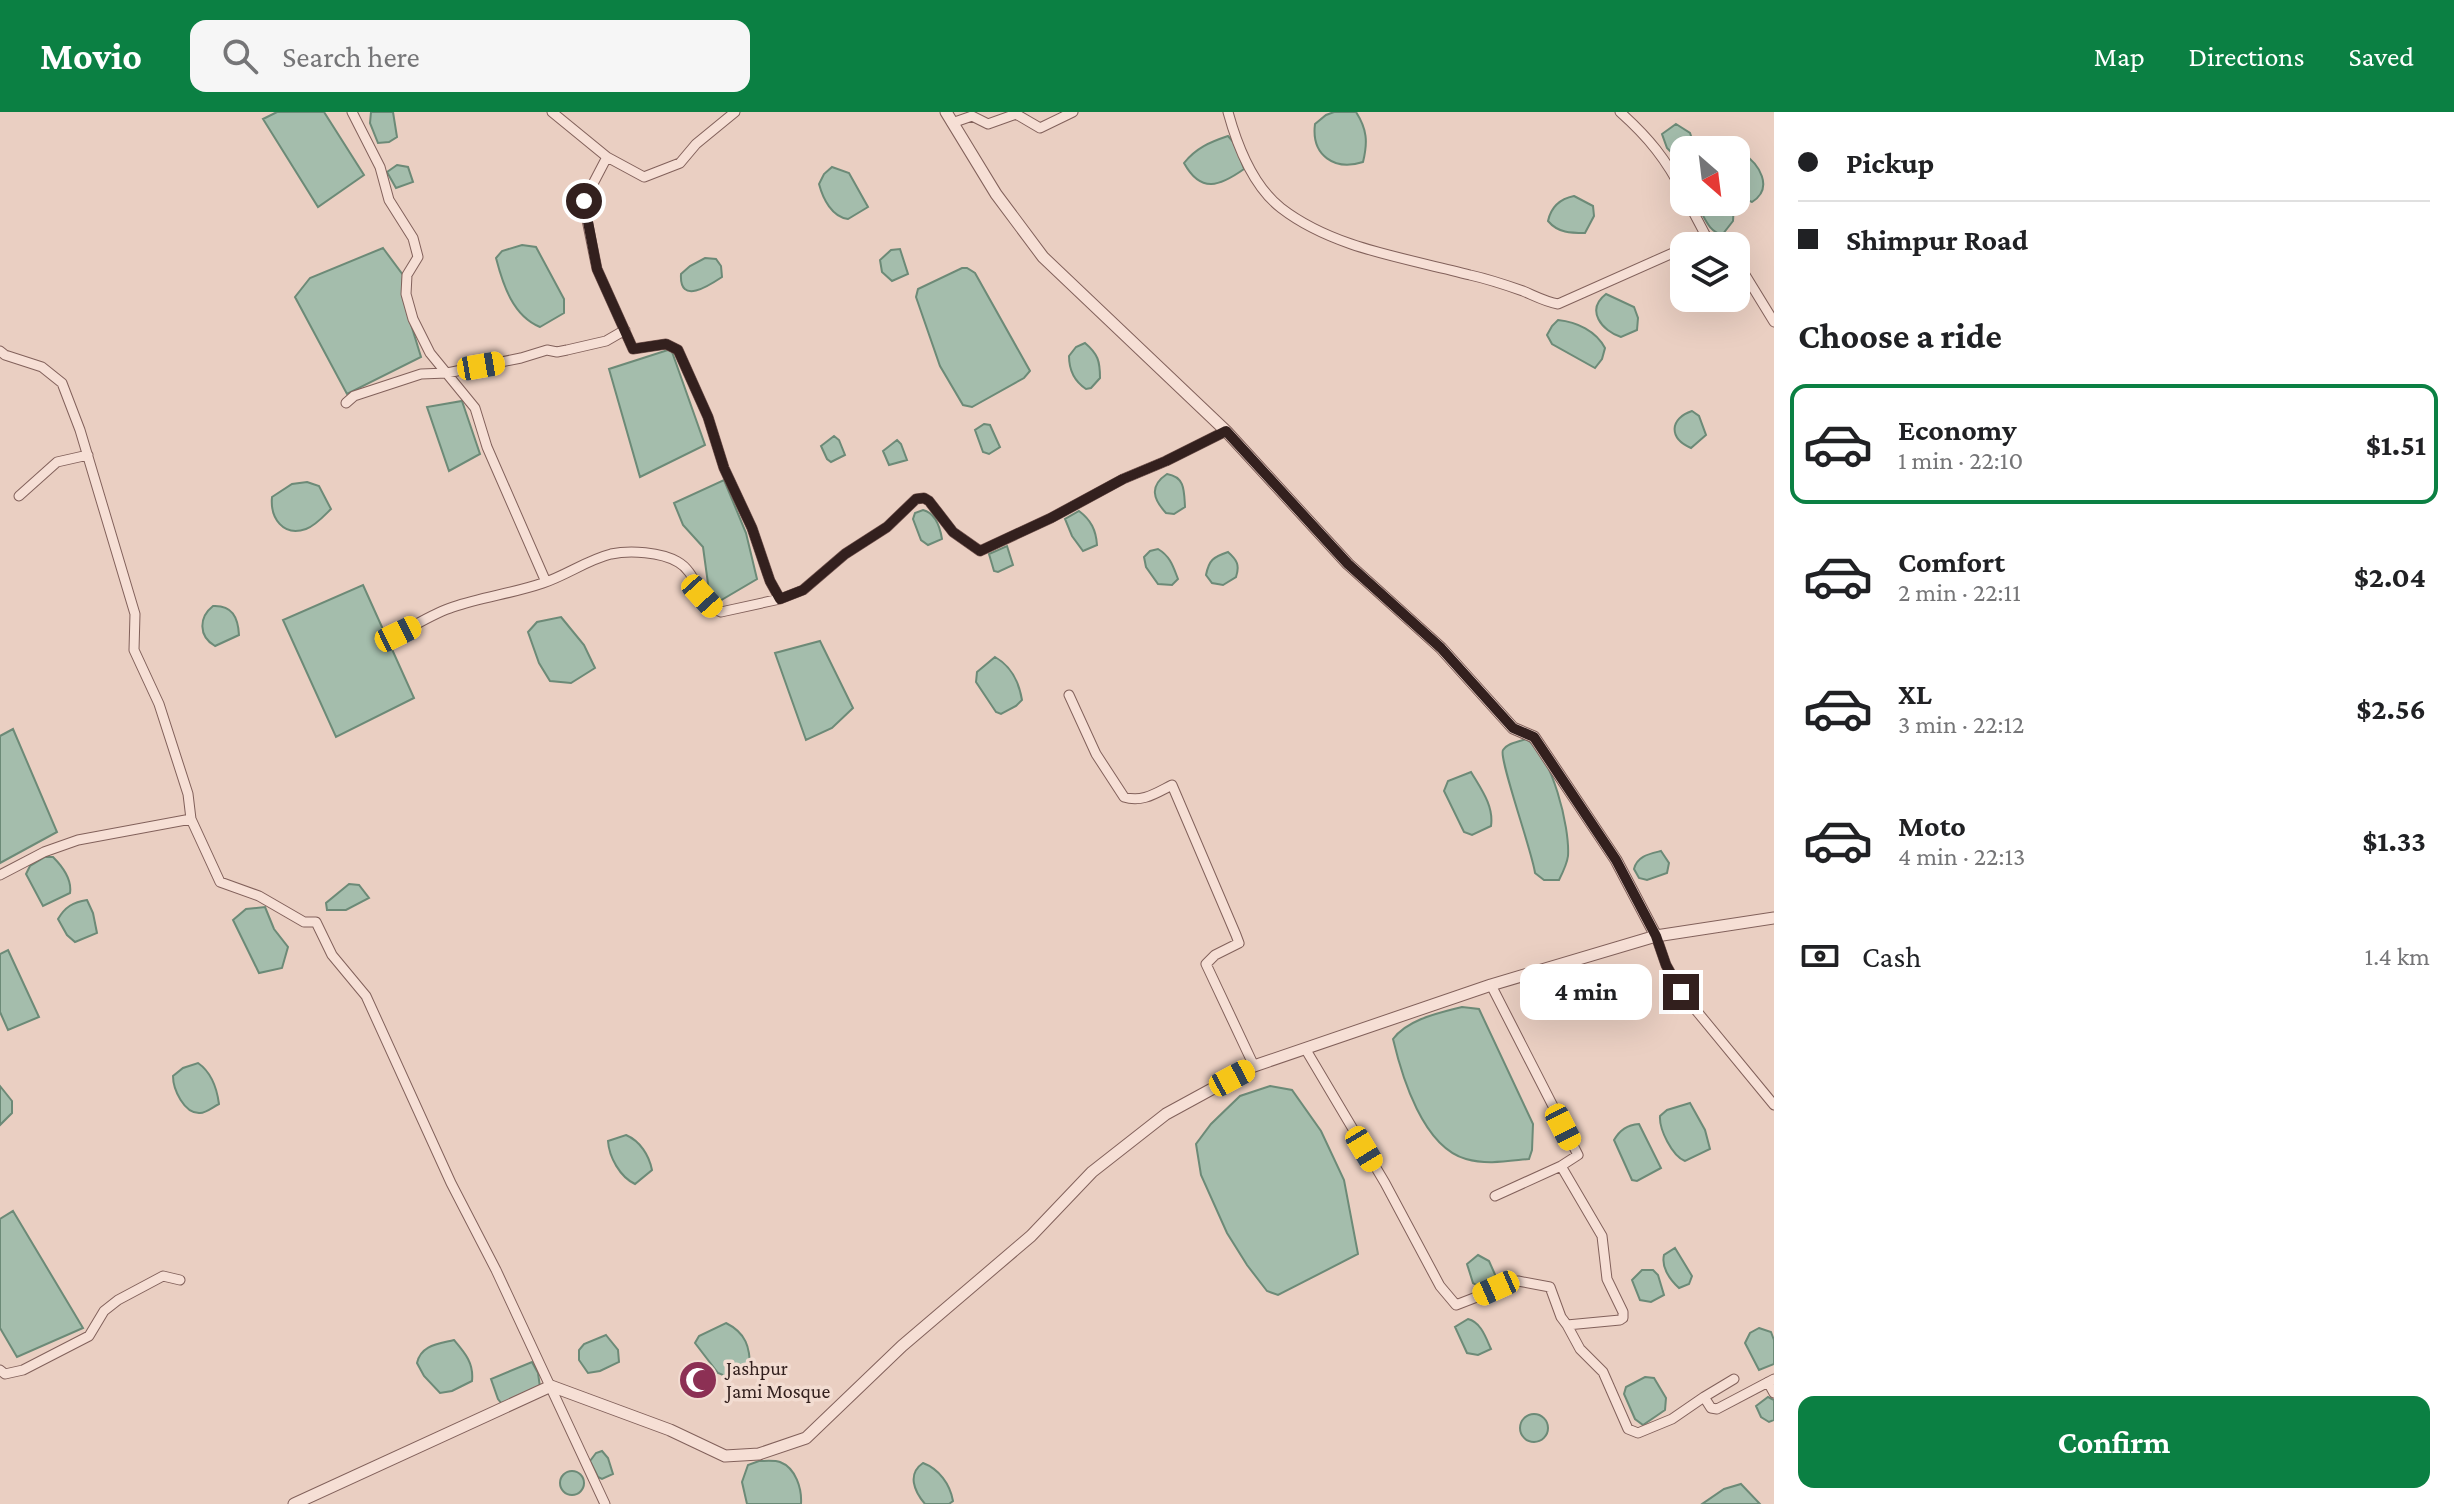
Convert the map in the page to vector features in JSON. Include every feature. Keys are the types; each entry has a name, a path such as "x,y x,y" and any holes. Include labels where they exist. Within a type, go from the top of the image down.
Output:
{"street":[{"path":"352,112 380,167 389,200 413,238 418,257 407,275 406,294 413,319 430,353 475,408 487,447 546,582"},
{"path":"552,112 607,157 644,177 680,163 696,144 735,112"},
{"path":"1073,112 1040,128 1016,114 988,124 972,116 949,118 996,194 1043,257 1226,431 1348,564 1441,648 1513,728 1534,737 1616,860 1681,992 1774,1105"},
{"path":"1228,112 1240,148 1279,206 1300,220 1372,251 1486,279 1558,304 1670,254"},
{"path":"1620,112 1647,136 1670,169"},
{"path":"607,157 584,201 597,269 633,349 666,344 678,350 708,417 724,468 752,528 770,581 780,599"},
{"path":"1750,283 1774,322"},
{"path":"346,403 354,396 411,377 447,373 547,350 567,350 606,341 625,330"},
{"path":"0,351 42,367 62,383 88,455 135,614 134,650 159,704 188,794 191,819 220,882 259,896 304,922 316,922 332,955 366,996 451,1183 605,1504"},
{"path":"398,634 452,607 546,582 594,559 615,553 653,554 678,562 688,570 702,596 721,612 780,599 803,590 845,554 887,527 916,499 929,501 953,532 980,551 1226,431"},
{"path":"19,496 57,462 88,455"},
{"path":"1069,695 1096,754 1124,797 1135,801 1172,785 1239,943 1215,955 1206,964 1254,1066"},
{"path":"0,875 44,852 78,840 191,819"},
{"path":"294,1504 551,1386 670,1430 725,1456 759,1454 806,1438 902,1346 1031,1236 1092,1172 1166,1114 1254,1066 1491,985 1656,936 1774,918"},
{"path":"1491,985 1578,1155 1495,1196"},
{"path":"1306,1050 1385,1183 1440,1286 1456,1305 1518,1281 1550,1287 1561,1317 1580,1349 1603,1372 1628,1429 1638,1433 1672,1419 1734,1379"},
{"path":"1561,1166 1602,1236 1607,1279 1623,1312 1623,1318 1616,1322 1610,1319 1567,1325"},
{"path":"0,1370 5,1374 23,1370 89,1336 104,1311 163,1276 180,1280"},
{"path":"1704,1397 1711,1408 1717,1409 1771,1381 1774,1393"}],"shaded area":[{"path":"277,112 324,112 364,175 318,207 263,119"},
{"path":"371,112 393,112 397,137 378,143 370,123"},
{"path":"1334,112 1356,112 1360,118 1366,136 1363,162 1334,162 1321,152 1317,145 1315,124"},
{"path":"1676,124 1691,136 1670,136 1670,151 1662,134"},
{"path":"1228,136 1235,144 1244,169 1227,180 1211,184 1190,173 1184,163 1193,153"},
{"path":"1750,160 1759,169 1763,183 1759,196 1752,202"},
{"path":"397,165 408,167 413,182 396,188 387,172"},
{"path":"832,167 849,173 868,207 848,219 833,211 819,184"},
{"path":"1574,196 1593,206 1594,216 1585,233 1560,230 1548,221 1556,204"},
{"path":"1703,216 1733,216 1724,232 1716,232"},
{"path":"522,245 536,247 564,299 564,313 540,327 516,307 506,289 496,258 502,251"},
{"path":"383,248 403,275 402,295 421,357 347,394 295,297 310,278"},
{"path":"900,249 908,274 892,281 882,272 880,260 891,250"},
{"path":"705,258 716,259 721,266 722,277 696,290 685,289 681,274"},
{"path":"962,268 975,273 1030,371 1024,378 972,407 963,405 940,366 916,297 918,289"},
{"path":"1606,294 1634,307 1638,318 1637,330 1621,337 1602,325 1597,307"},
{"path":"1558,320 1585,328 1601,342 1605,348 1595,368 1552,344 1547,335"},
{"path":"1085,343 1095,354 1100,372 1100,378 1086,389 1073,375 1069,356 1076,347"},
{"path":"671,349 705,445 640,477 609,369"},
{"path":"462,401 480,454 449,471 427,407"},
{"path":"1692,411 1699,416 1706,435 1691,448 1678,439 1675,428 1679,418"},
{"path":"984,424 990,425 1000,447 989,454 983,452 975,430"},
{"path":"834,436 845,455 831,462 821,446"},
{"path":"897,440 907,460 889,465 883,451"},
{"path":"1167,474 1177,478 1184,490 1185,507 1174,514 1166,513 1155,493 1157,483"},
{"path":"724,480 746,533 757,579 718,602 709,591 703,547 683,525 674,503"},
{"path":"307,482 319,486 331,509 306,529 285,528 273,512 272,497 292,484"},
{"path":"923,510 934,517 942,539 928,545 921,540 913,519 915,513"},
{"path":"1079,511 1092,526 1097,545 1083,551 1065,519"},
{"path":"1007,546 1013,565 994,571 989,554"},
{"path":"1158,549 1173,566 1178,579 1172,585 1158,584 1146,567 1144,557"},
{"path":"1228,552 1237,563 1236,577 1223,585 1212,583 1206,575 1210,562"},
{"path":"363,585 414,698 336,737 283,620"},
{"path":"213,606 233,613 239,635 215,646 209,642 202,626 205,615"},
{"path":"561,617 584,645 595,668 571,683 550,681 539,663 528,632 537,622"},
{"path":"820,641 853,708 832,728 806,740 775,653"},
{"path":"995,657 1013,675 1022,700 1001,714 996,712 976,682 977,672"},
{"path":"13,729 57,832 0,863 0,736"},
{"path":"1526,739 1544,760 1558,792 1568,843 1566,865 1559,880 1544,880 1535,873 1506,770 1503,750"},
{"path":"1471,772 1491,812 1491,826 1472,835 1464,832 1444,791 1448,781"},
{"path":"1661,851 1669,863 1667,873 1647,880 1639,878 1634,869 1638,861"},
{"path":"45,857 53,857 60,865 68,878 70,893 43,906 26,874 30,866"},
{"path":"349,884 359,885 369,898 346,910 327,910 326,903"},
{"path":"87,900 97,933 75,942 58,919 70,906"},
{"path":"265,907 274,929 288,947 282,968 259,973 233,920 246,909"},
{"path":"8,950 39,1017 8,1030 0,1012 0,954"},
{"path":"1462,1007 1479,1009 1533,1124 1529,1159 1474,1161 1451,1152 1426,1126 1409,1091 1393,1039 1415,1022"},
{"path":"198,1063 213,1081 219,1104 200,1113 184,1105 177,1094 173,1076 183,1068"},
{"path":"0,1086 12,1101 12,1113 0,1125"},
{"path":"1270,1086 1292,1090 1321,1131 1344,1180 1358,1254 1278,1295 1267,1291 1227,1233 1201,1175 1196,1144 1211,1124 1240,1096"},
{"path":"1690,1103 1705,1130 1710,1149 1685,1161 1675,1154 1667,1142 1660,1116 1667,1110"},
{"path":"1639,1124 1661,1168 1637,1181 1632,1180 1614,1140 1624,1129"},
{"path":"626,1135 643,1149 652,1170 635,1184 620,1172 609,1147 608,1141"},
{"path":"13,1211 83,1328 17,1357 0,1328 0,1219"},
{"path":"1675,1248 1692,1276 1689,1284 1679,1288 1664,1264 1664,1255"},
{"path":"1478,1255 1489,1261 1497,1279 1480,1287 1473,1283 1467,1264"},
{"path":"1642,1270 1653,1270 1658,1275 1664,1295 1651,1302 1640,1300 1632,1280"},
{"path":"1468,1319 1480,1327 1491,1349 1478,1355 1467,1353 1455,1327"},
{"path":"726,1323 742,1336 750,1360 750,1368 730,1378 718,1373 695,1343 699,1336"},
{"path":"1759,1328 1771,1332 1774,1364 1759,1370 1745,1343 1750,1333"},
{"path":"606,1335 618,1350 619,1362 588,1373 579,1360 579,1350 584,1344"},
{"path":"454,1340 470,1364 472,1381 440,1393 417,1363 426,1349"},
{"path":"532,1362 540,1387 502,1404 491,1379"},
{"path":"1645,1377 1654,1378 1666,1398 1665,1410 1643,1425 1635,1419 1624,1394 1626,1387"},
{"path":"1768,1397 1774,1400 1774,1420 1769,1422 1761,1417 1756,1406"},
{"path":"1534,1414 1544,1418 1548,1428 1544,1438 1534,1442 1524,1438 1520,1428 1524,1418"},
{"path":"602,1451 613,1474 602,1479 590,1461"},
{"path":"759,1461 778,1461 790,1469 799,1486 801,1504 747,1504 742,1482 748,1465"},
{"path":"923,1463 939,1473 946,1483 953,1501 949,1504 925,1504 921,1499 914,1477"},
{"path":"572,1471 581,1474 584,1483 581,1492 572,1495 563,1492 560,1483 563,1474"},
{"path":"1741,1484 1760,1504 1702,1504 1724,1489"}],"place":[{"name":"Jashpur Jami Mosque","path":"698,1380"}],"route":[{"path":"584,201 597,269 633,349 666,344 678,350 708,417 724,468 752,528 762,562 780,599 803,590 845,554 887,527 916,499 929,501 953,532 980,551 1226,431 1348,564 1441,648 1513,728 1534,737 1616,860 1681,992"}]}
